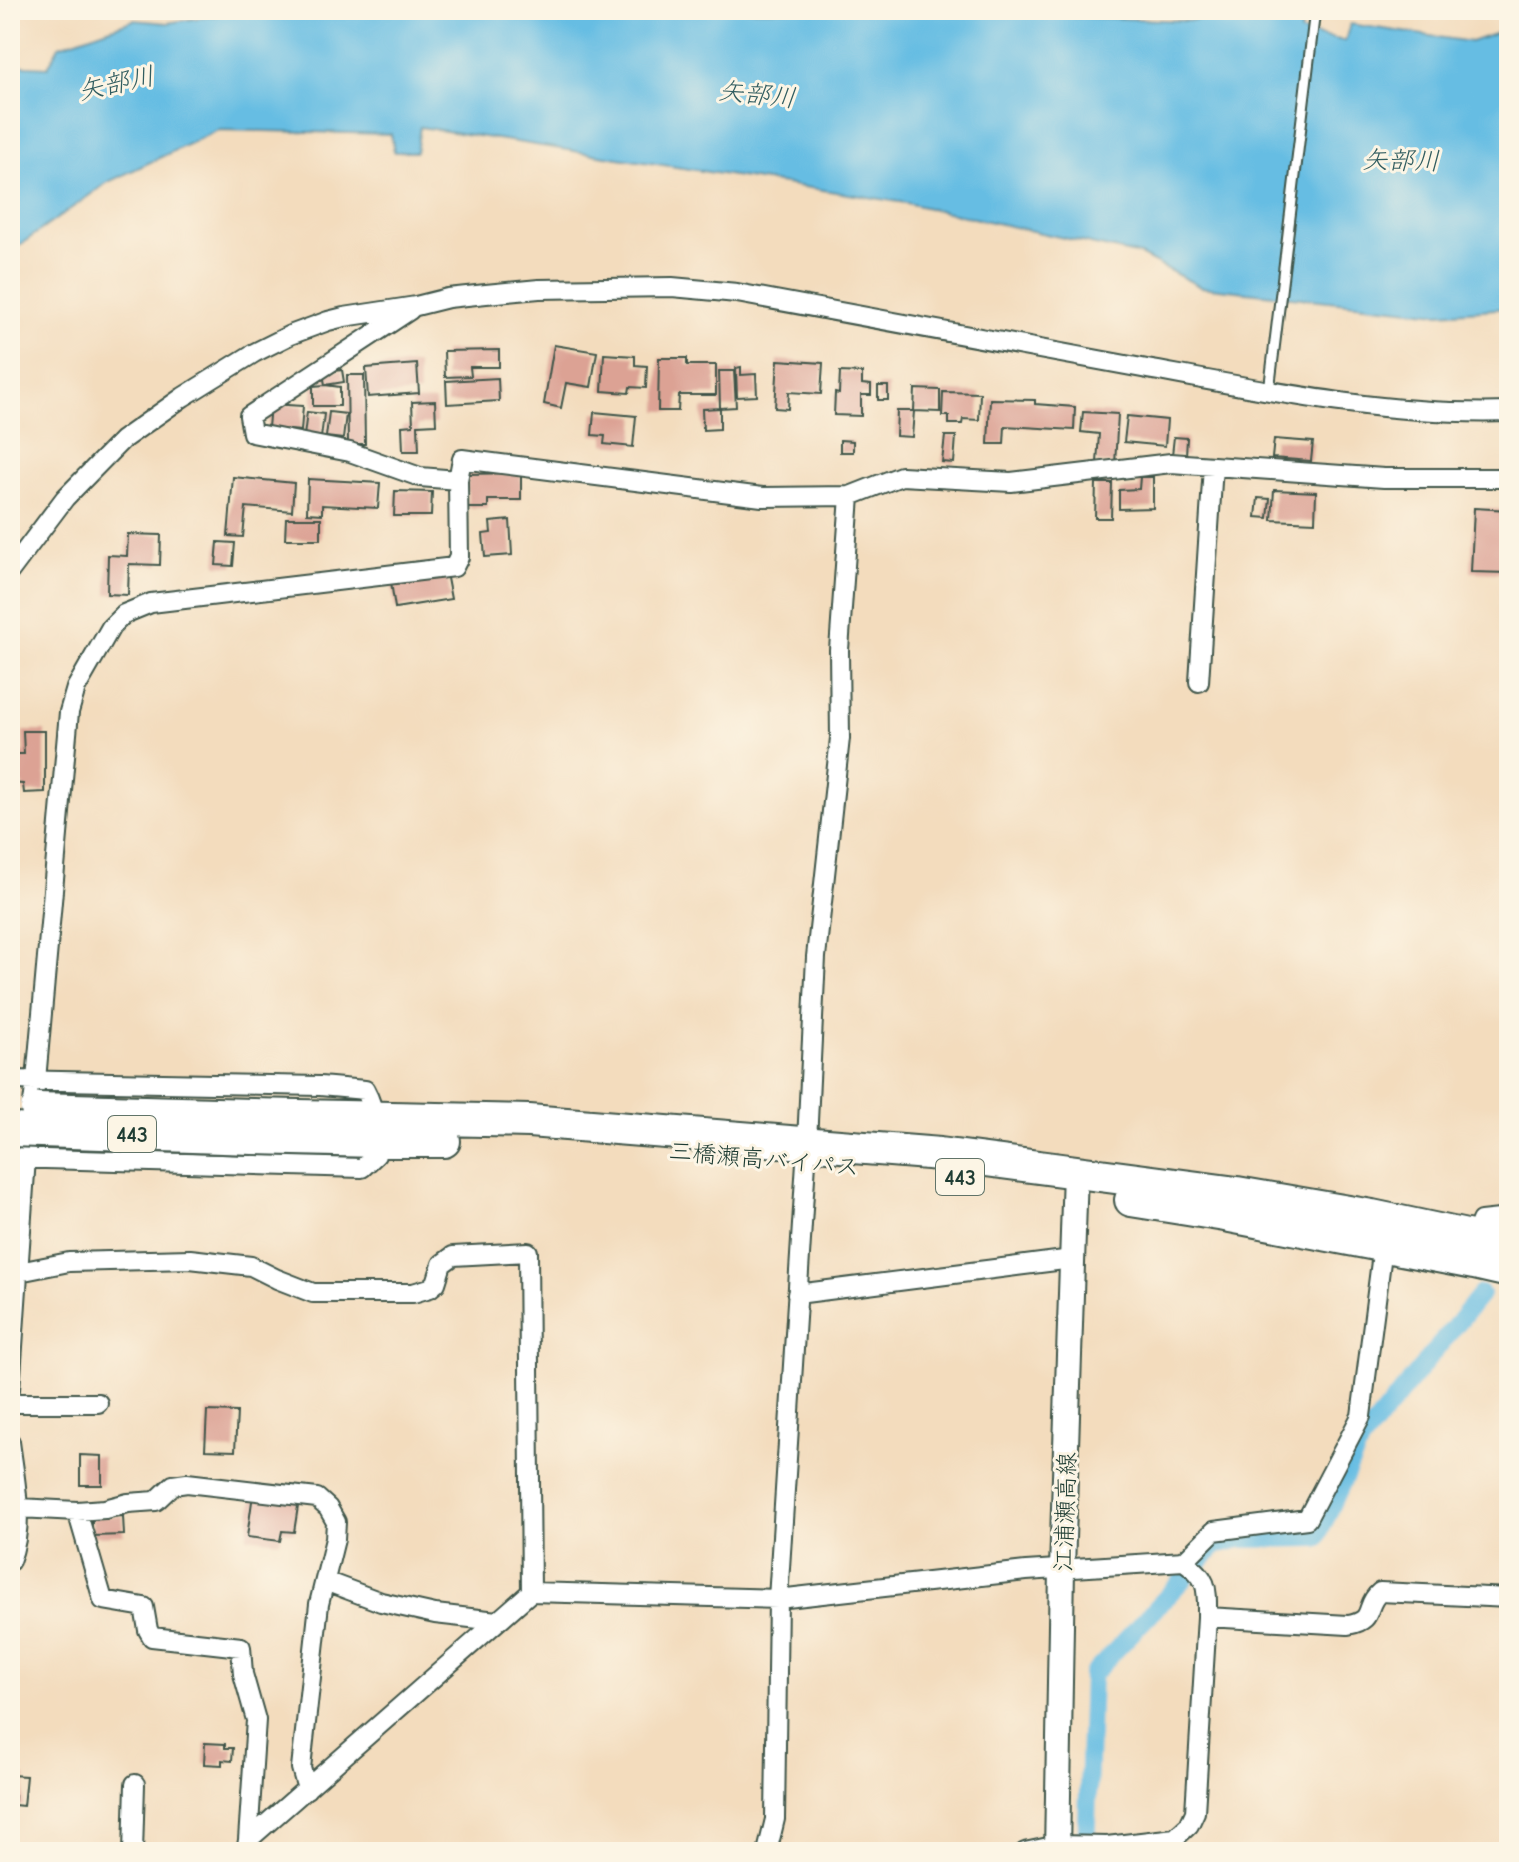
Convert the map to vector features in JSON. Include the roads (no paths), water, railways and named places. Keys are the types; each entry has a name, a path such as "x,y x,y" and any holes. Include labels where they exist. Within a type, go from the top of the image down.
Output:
{"highway":[{"name":"三橋瀬高バイパス","path":"10,1108 252,1126 533,1140 806,1153 940,1154 1225,1215 1388,1233 1475,1237 1509,1245"},
{"name":"三橋瀬高バイパス","path":"10,1130 252,1126"},
{"name":"三橋瀬高バイパス","path":"1388,1233 1509,1271"}],"main road":[{"name":"江浦瀬高線","path":"1058,1848 1062,1569 1074,1182"}],"street":[{"path":"10,571 65,498 122,440 183,397 254,353 290,335 344,317 448,298 539,289 672,287 737,293 1297,397 1387,407 1509,412"},
{"path":"416,306 249,416 252,433 350,452 420,477 458,480"},
{"path":"10,1390 19,1272 18,1158 36,1080 69,712 76,688 111,627 124,614 151,603 454,567 459,557 458,480 462,459 762,497 850,496 901,476 1011,482 1171,463 1384,478 1509,478"},
{"path":"1199,682 1213,466"},
{"path":"767,1852 775,1819 778,1599 816,957 840,738 839,650 850,496"},
{"path":"10,1080 320,1086 365,1090 373,1104 376,1130 376,1155 362,1168 18,1158"},
{"path":"1475,1237 1481,1221 1509,1218"},
{"path":"1191,1566 1214,1531 1307,1519 1361,1416 1388,1233"},
{"path":"19,1272 69,1262 190,1259 251,1266 313,1293 413,1293 436,1283 442,1264 453,1256 528,1252 531,1592"},
{"path":"797,1294 1072,1259"},
{"path":"10,1403 98,1403"},
{"path":"10,1442 19,1508 15,1548 10,1561"},
{"path":"19,1508 105,1509 156,1501 173,1485 187,1483 317,1498 328,1508 336,1522 335,1539 319,1604 301,1768 307,1789"},
{"path":"77,1511 103,1600 144,1607 152,1637 241,1647 243,1674 256,1720 247,1846"},
{"path":"247,1846 307,1789 531,1592 778,1599 1026,1571 1191,1566"},
{"path":"1025,1852 1058,1848 1107,1849 1175,1838 1189,1825 1195,1812 1207,1617 1207,1585 1191,1566"},
{"path":"325,1581 381,1602 435,1614 497,1621"},
{"path":"1207,1617 1348,1625 1365,1620 1373,1598 1380,1592 1509,1598"},
{"path":"133,1852 135,1784"}],"lane":[{"path":"1269,391 1315,10"}],"water":[{"name":"矢部川","path":"250,10 1017,10 1037,15 1188,21 1229,13 1303,17 1301,32 1345,41 1350,24 1471,42 1509,29 1509,308 1439,313 1201,287 1140,255 906,203 420,127 416,152 394,152 391,134 218,130 108,182 10,252 10,65 48,67 59,46 134,20 167,23"}],"waterway":[{"path":"1086,1852 1092,1675 1216,1545 1240,1539 1317,1538 1360,1443 1481,1294"}]}
